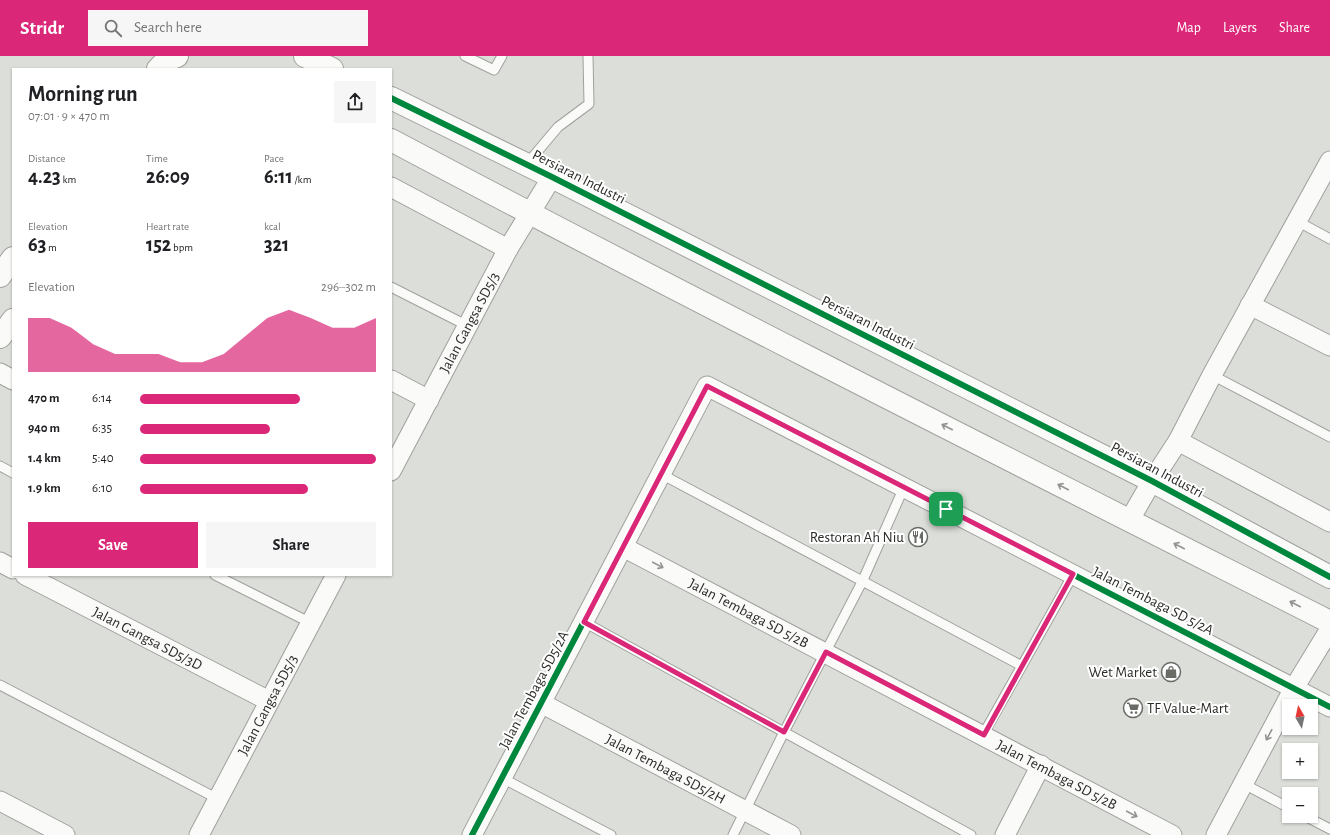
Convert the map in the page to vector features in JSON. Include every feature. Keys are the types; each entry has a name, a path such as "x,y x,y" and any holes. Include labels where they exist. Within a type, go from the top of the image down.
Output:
{"street":[{"path":"305,56 330,68"},
{"name":"Persiaran Industri","path":"392,98 552,177 1152,481 1330,577"},
{"path":"392,141 530,214 1129,521 1330,622"},
{"path":"1129,521 1152,481 1178,441 1212,375 1330,161"},
{"name":"Jalan Gangsa SD5/3","path":"392,469 508,249 552,177"},
{"path":"392,188 508,249"},
{"path":"0,276 12,259"},
{"path":"1250,305 1330,346"},
{"path":"0,337 12,321"},
{"path":"0,373 12,379"},
{"path":"392,381 429,400"},
{"name":"Jalan Tembaga SD5/2A","path":"472,835 707,386"},
{"name":"Jalan Tembaga SD 5/2A","path":"707,386 1330,707"},
{"path":"1178,441 1330,522"},
{"name":"Jalan Tembaga SD 5/2B","path":"623,547 826,652 1172,835"},
{"path":"0,562 12,568"},
{"name":"Jalan Gangsa SD5/3D","path":"27,576 269,701"},
{"name":"Jalan Gangsa SD5/3","path":"199,835 335,576"},
{"path":"1216,835 1294,688 1330,629"},
{"name":"Jalan Tembaga SD5/2H","path":"541,703 791,835"},
{"path":"1005,835 1041,765"},
{"path":"0,801 65,835"}],"lane":[{"path":"465,56 494,70 502,56"},
{"path":"526,164 558,127 589,104 588,56"},
{"path":"1296,221 1330,239"},
{"path":"392,288 468,326"},
{"path":"1212,375 1330,437"},
{"path":"0,466 12,472"},
{"path":"661,474 863,580 1022,666"},
{"path":"733,835 784,732 863,580 904,488"},
{"path":"984,735 1073,574"},
{"path":"217,576 311,623"},
{"path":"584,622 971,835"},
{"path":"0,685 218,799"},
{"path":"502,778 611,835"},
{"path":"1244,784 1282,804"},
{"path":"1318,823 1330,829"}],"cycle path":[{"path":"392,98 552,177 1152,481 1330,577"},
{"path":"472,835 707,386 1330,707"}],"place":[{"name":"Restoran Ah Niu","path":"918,537"},
{"name":"Wet Market","path":"1171,672"},
{"name":"TF Value-Mart","path":"1133,708"}],"route":[{"path":"707,386 946,509 1073,574 984,735 826,652 784,732 584,622 707,386"}]}
